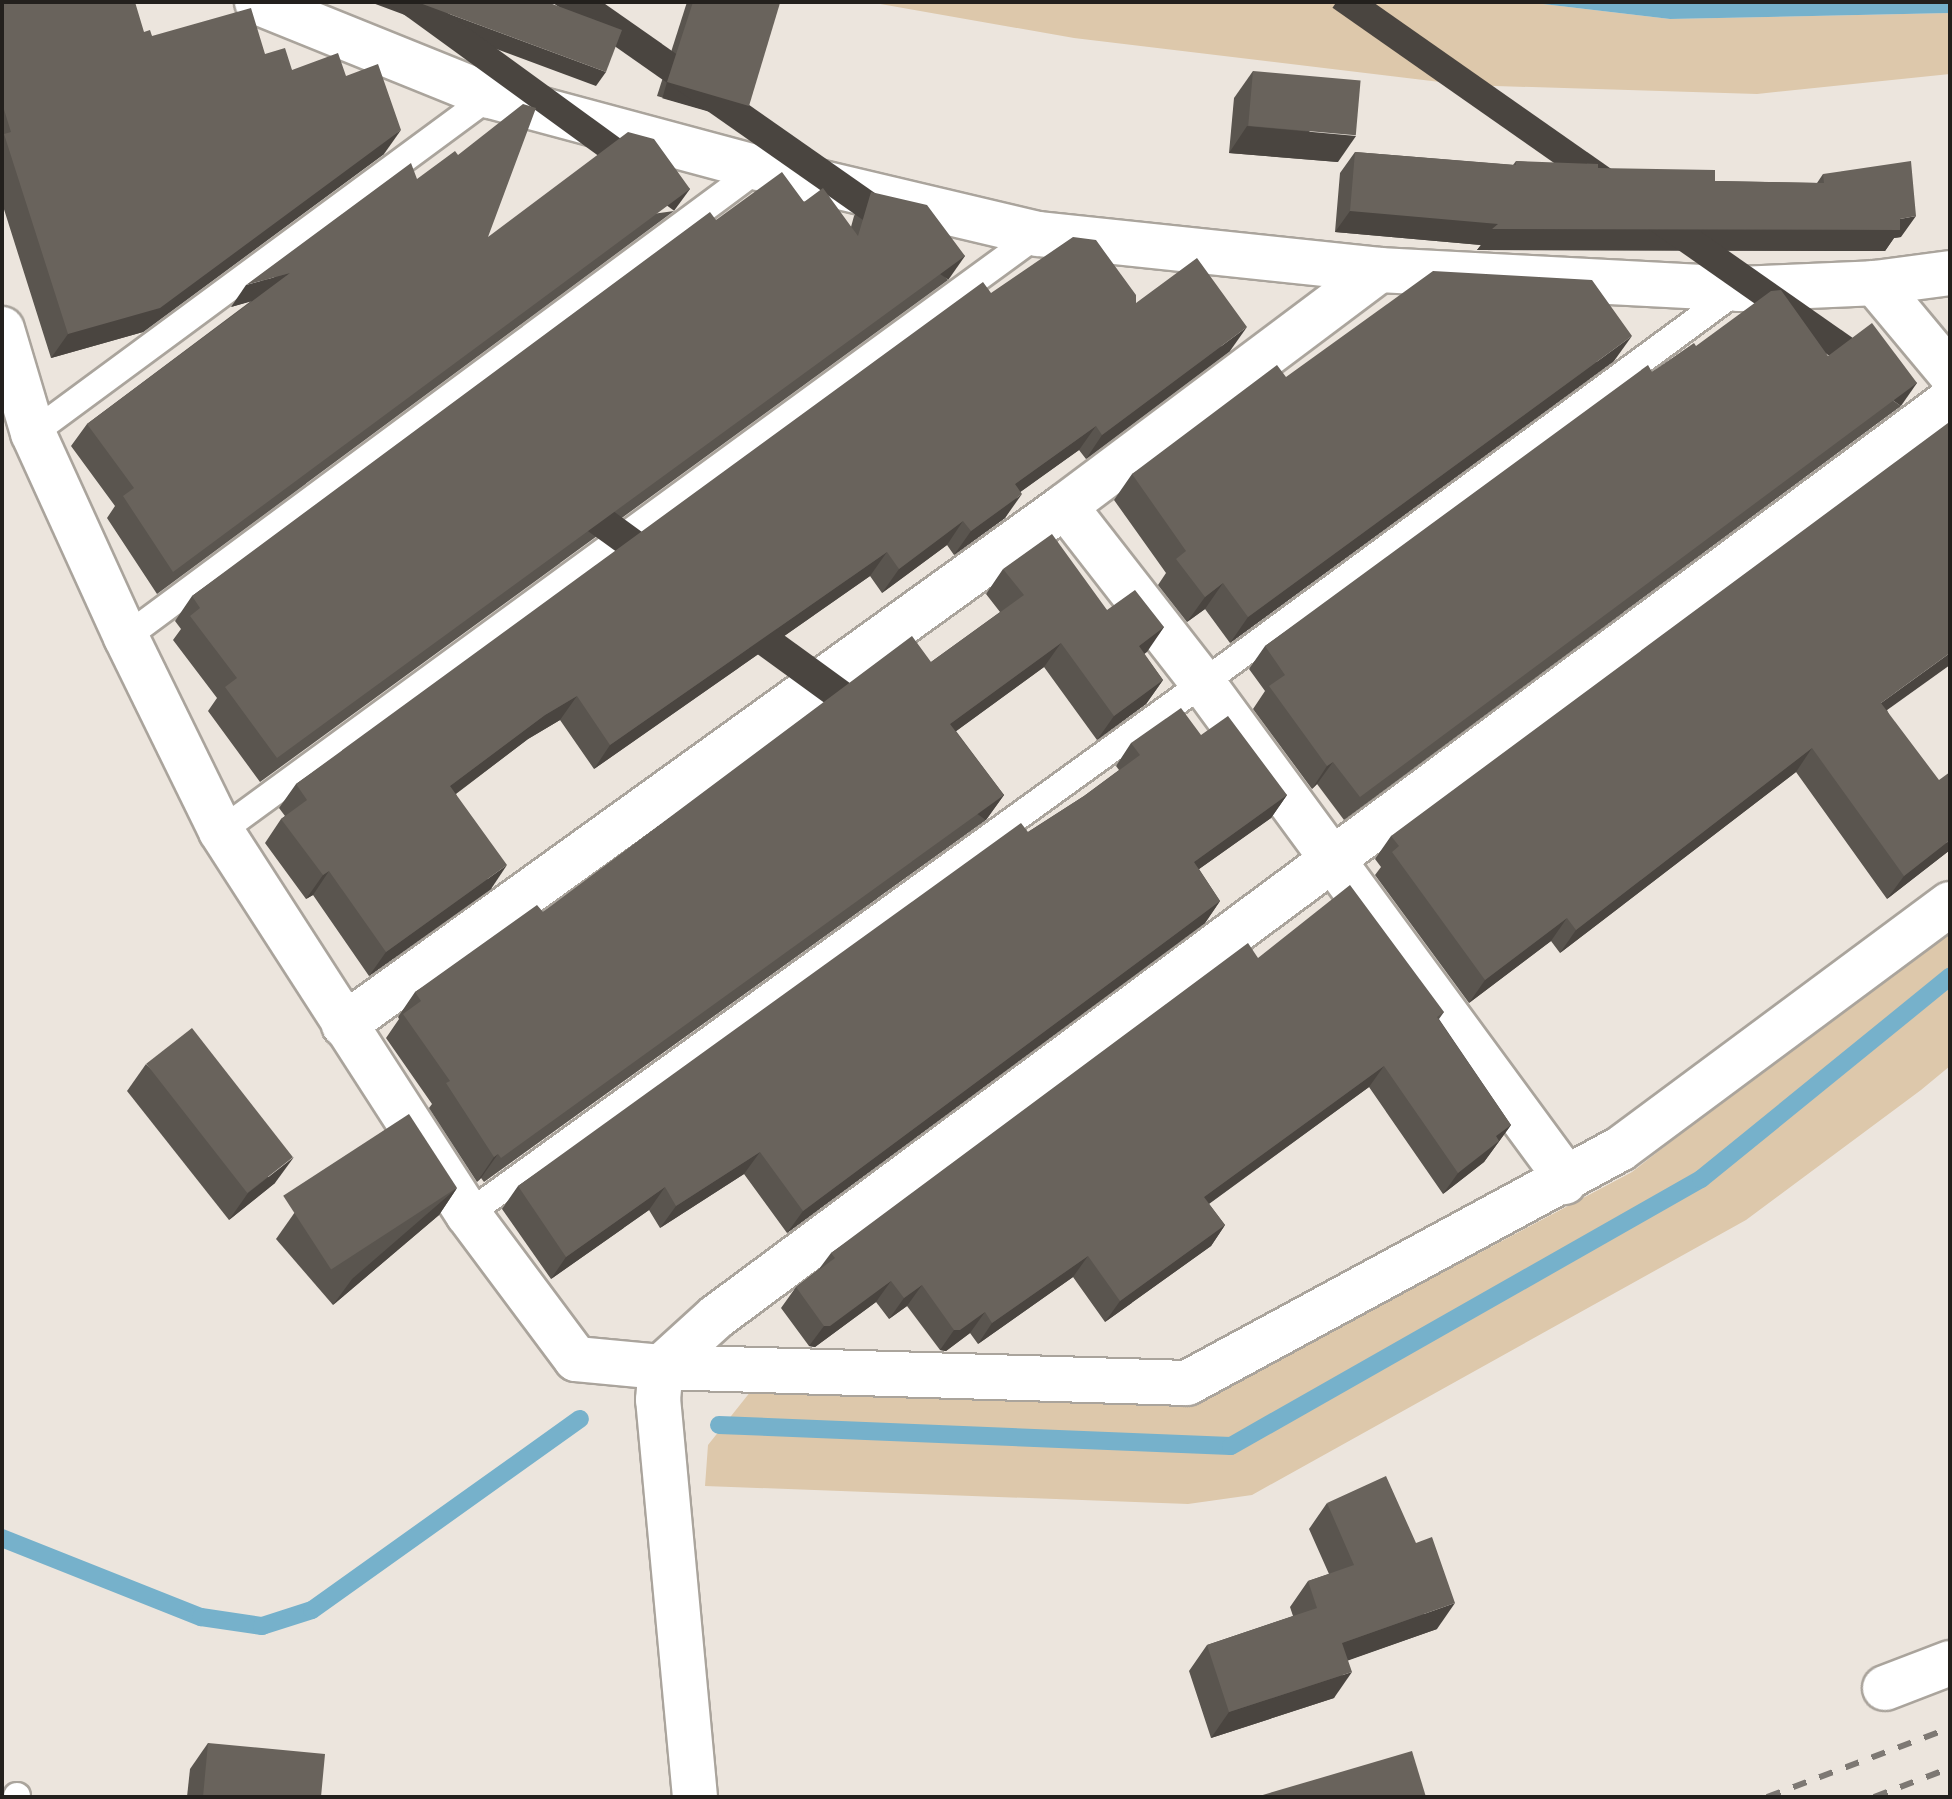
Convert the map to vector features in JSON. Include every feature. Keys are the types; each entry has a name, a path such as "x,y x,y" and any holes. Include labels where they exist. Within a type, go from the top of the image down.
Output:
{"street":[{"path":"257,2 490,96 759,168 1038,234 1379,270 1739,289 1875,283 1950,273"},
{"path":"344,1025 1065,506 1379,270"},
{"path":"1875,283 1950,373"},
{"path":"2,329 33,433 126,637 221,831 468,1214 576,1359 661,1367 1187,1383 1564,1182 1620,1149 1950,904"},
{"path":"695,1797 687,1685 658,1400 661,1367 716,1317 1950,401"},
{"path":"1065,506 1203,683 1556,1164 1564,1182"},
{"path":"1885,1688 1950,1663"}],"lane":[{"path":"33,433 490,96"},
{"path":"126,637 759,168"},
{"path":"221,831 1038,234"},
{"path":"468,1214 1203,683 1739,289"}],"shaded area":[{"path":"869,2 1526,2 1670,19 1950,13 1950,74 1757,94 1465,85 1074,38"},
{"path":"1950,922 1950,1066 1921,1090 1746,1220 1252,1495 1188,1504 705,1486 708,1445 755,1386 1194,1404 1632,1172"}],"water":[{"path":"1526,2 1950,2 1950,13 1670,19"}],"building":[{"path":"2,2 135,2 144,32 150,30 152,36 251,8 265,54 285,48 292,70 338,53 346,76 378,64 401,130 160,308 68,334 4,134 11,132 2,103"},
{"path":"417,2 547,2 622,30 606,72"},
{"path":"693,2 780,3 749,106 667,82"},
{"path":"1253,71 1361,80 1356,135 1248,126"},
{"path":"523,104 536,108 488,237 628,132 654,139 690,189 173,572 123,496 134,488 87,424 290,273 246,285 411,163 417,179 455,151 458,155"},
{"path":"1355,152 1516,165 1516,161 1598,164 1598,168 1715,170 1715,181 1824,183 1823,174 1911,161 1916,216 1900,219 1900,230 1492,229 1498,224 1350,211"},
{"path":"782,172 804,202 823,188 858,236 871,192 927,205 965,256 277,758 225,687 237,678 190,616 200,608 192,596 710,212 716,220"},
{"path":"1073,237 1096,240 1136,295 1136,303 1197,258 1247,327 1102,435 1096,426 1015,484 1022,494 971,531 963,521 899,569 887,552 610,745 577,696 545,715 450,786 507,865 386,952 329,871 323,875 281,819 307,800 296,784 983,282 991,293"},
{"path":"1433,271 1592,280 1632,336 1248,617 1223,583 1205,597 1176,559 1186,551 1132,474 1277,365 1286,377"},
{"path":"1781,290 1828,356 1872,323 1917,383 1360,797 1333,762 1327,766 1269,686 1285,675 1265,646 1648,365 1652,372 1694,343 1696,346 1771,291"},
{"path":"1948,423 1950,653 1881,703 1939,780 1950,772 1950,840 1904,876 1812,748 1576,930 1567,918 1485,980 1392,852 1399,846 1391,836"},
{"path":"1052,534 1107,610 1135,590 1164,627 1139,646 1163,680 1114,716 1061,643 950,724 1004,795 501,1158 498,1154 494,1157 446,1083 450,1081 403,1014 421,1001 415,992 537,905 543,912 912,636 931,662 1024,595 1003,569"},
{"path":"1181,708 1201,735 1228,716 1287,795 1194,862 1220,901 803,1211 760,1152 676,1206 665,1187 566,1257 518,1186 1021,823 1028,832 1084,796 1140,755 1131,743"},
{"path":"1350,885 1444,1012 1437,1017 1511,1125 1496,1136 1499,1141 1458,1173 1384,1066 1204,1197 1225,1225 1120,1301 1088,1256 992,1323 985,1312 960,1330 954,1330 922,1285 904,1298 891,1281 830,1326 824,1326 796,1287 835,1258 831,1253 1248,943 1258,958"},
{"path":"192,1028 293,1157 247,1193 146,1064"},
{"path":"409,1114 457,1188 331,1269 283,1196"},
{"path":"1386,1476 1416,1543 1432,1537 1455,1603 1342,1643 1352,1672 1229,1712 1207,1645 1317,1608 1308,1581 1354,1565 1327,1503"},
{"path":"208,1743 325,1754 321,1797 203,1797"},
{"path":"1412,1751 1426,1797 1256,1797"}],"waterway":[{"path":"719,1425 1231,1446 1701,1179 1950,977"},
{"path":"2,1538 201,1617 262,1626 312,1610 580,1419"}],"railway":[{"path":"1767,1797 1950,1728"},
{"path":"1874,1797 1950,1768"}]}
